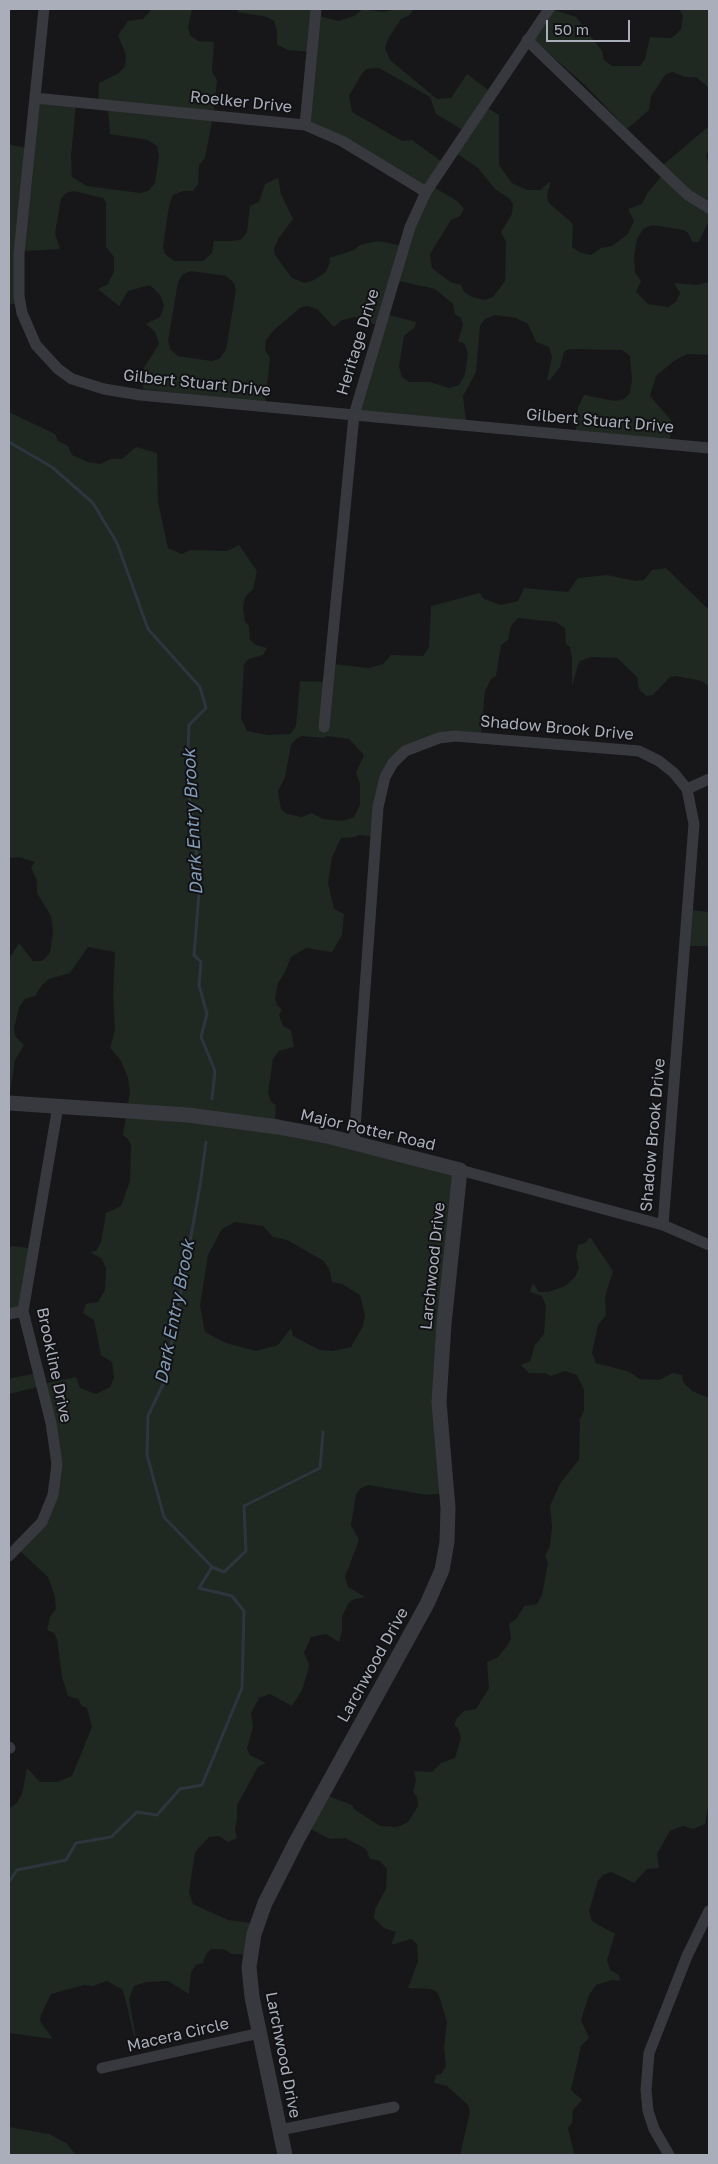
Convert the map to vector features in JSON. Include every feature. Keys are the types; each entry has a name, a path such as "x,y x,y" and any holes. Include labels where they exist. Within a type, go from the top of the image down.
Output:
{"street":[{"name":"Gilbert Stuart Drive","path":"44,9 18,279 19,296 26,322 36,345 47,358 72,379 120,392 709,448"},
{"path":"304,125 316,9"},
{"name":"Heritage Drive","path":"324,727 354,415 410,227 426,192 548,9"},
{"path":"528,40 688,195 709,208"},
{"name":"Roelker Drive","path":"35,98 304,125 342,141 426,192"},
{"name":"Shadow Brook Drive","path":"354,1142 378,807 382,784 393,763 405,751 439,738 455,736 623,748 639,751 659,760 674,773 687,789 694,824 662,1225"},
{"path":"687,789 709,779"},
{"name":"Major Potter Road","path":"9,1103 188,1115 278,1127 354,1142 662,1225 709,1245"},
{"name":"Brookline Drive","path":"9,1556 42,1522 53,1495 57,1464 51,1423 23,1311 58,1106"},
{"name":"Larchwood Drive","path":"285,2155 260,2033 249,1967 254,1934 265,1903 389,1670 427,1604 442,1570 447,1542 448,1508 439,1402 444,1324 460,1170"},
{"path":"9,1314 23,1311"},
{"path":"669,2155 654,2128 648,2111 646,2090 649,2053 693,1942 709,1911"},
{"name":"Macera Circle","path":"102,2068 260,2033"},
{"path":"280,2130 394,2107"}],"shaded area":[{"path":"152,9 192,9 188,27 190,35 198,41 214,42 212,72 217,80 214,111 205,158 199,165 198,184 193,191 183,191 173,195 169,206 163,246 165,254 174,261 203,261 212,253 214,241 242,239 247,232 250,206 259,202 265,184 278,178 281,194 293,219 278,239 274,249 275,255 292,278 305,283 314,280 326,272 330,262 329,258 354,250 360,245 378,241 403,246 426,193 309,128 312,52 288,50 277,45 277,30 274,21 267,17 238,12 237,9 316,9 316,15 338,21 354,16 363,9 384,12 394,9 413,9 410,15 401,19 389,37 385,48 390,60 437,99 451,98 467,74 492,93 486,107 499,115 499,165 512,183 527,190 540,190 551,181 547,195 548,202 573,224 572,247 579,252 591,255 601,248 612,246 628,234 634,221 628,209 642,204 648,192 665,172 663,165 709,126 709,150 706,155 709,167 709,220 699,242 692,242 689,234 684,230 652,225 643,229 637,239 634,257 635,273 641,281 636,292 648,304 668,307 676,302 680,293 674,283 697,285 709,282 709,355 687,354 674,361 656,376 650,396 671,420 670,440 576,430 578,407 584,395 615,401 624,399 630,393 632,379 630,356 622,350 569,349 564,352 560,367 550,380 547,380 552,357 549,347 536,342 528,324 516,318 496,315 485,319 480,326 476,372 463,396 466,420 463,421 359,412 379,326 355,317 342,320 334,327 317,309 307,306 300,308 274,330 266,340 265,350 270,358 265,403 143,389 144,368 159,344 155,332 146,324 160,317 164,306 161,296 150,285 128,291 119,306 98,289 108,284 114,271 114,257 106,247 106,203 103,198 73,191 66,193 61,199 55,233 60,249 25,251 23,255 23,305 9,304 9,142 11,145 33,149 40,99 76,104 71,156 72,177 87,186 140,193 148,191 155,183 159,156 157,146 148,140 110,134 108,108 98,105 99,83 119,73 125,66 126,55 118,35 128,21 143,19","holes":["379,68 430,97 436,114 466,132 456,153 478,168 495,189 509,198 513,204 512,214 501,232 506,242 505,281 493,297 484,300 472,297 464,292 461,285 450,282 432,268 430,254 451,220 460,216 464,209 457,201 432,186 445,164 412,140 402,141 352,112 349,96 361,75 366,69","191,271 226,276 234,283 236,290 226,350 219,359 211,361 178,356 170,349 168,341 178,282 183,274","395,280 435,289 453,304 455,314 461,318 463,325 458,341 465,344 468,354 465,374 459,385 449,388 430,382 409,382 402,377 399,367 404,336 415,327 416,322 385,314"]},
{"path":"551,9 576,17 602,51 604,60 612,66 640,66 645,59 650,37 672,38 681,29 683,16 679,9 709,9 709,88 696,77 685,77 673,72 666,74 651,96 649,110 627,129 586,86 533,39"},
{"path":"9,412 55,434 58,441 68,446 72,455 88,462 100,464 111,459 122,459 136,447 157,453 158,502 168,548 182,554 190,550 227,551 239,545 257,571 253,589 245,597 243,608 245,622 249,626 250,640 256,645 267,648 263,655 249,659 244,664 241,718 247,731 268,735 290,734 296,726 300,681 329,682 333,664 369,668 383,664 391,655 423,656 429,647 431,606 480,593 484,599 501,605 518,601 524,588 568,592 578,578 607,575 636,581 644,580 652,570 666,568 709,610 709,687 702,681 676,676 670,677 653,695 646,696 639,689 637,677 617,658 590,657 579,662 572,686 572,659 570,647 566,644 565,628 556,622 518,618 511,626 508,640 501,645 496,676 491,679 485,691 481,734 414,745 395,766 386,783 380,837 359,835 341,838 332,857 328,883 334,909 344,914 342,935 332,952 306,948 291,957 278,983 275,998 277,1005 282,1010 279,1015 283,1026 291,1030 294,1047 279,1051 273,1059 268,1092 271,1102 276,1105 275,1127 455,1169 443,1345 446,1493 427,1495 369,1485 361,1488 356,1494 351,1525 359,1540 345,1577 348,1587 365,1597 352,1600 348,1604 342,1616 342,1631 339,1642 326,1634 311,1637 304,1653 309,1664 308,1671 302,1690 292,1706 270,1694 259,1698 251,1713 253,1727 247,1748 250,1755 266,1763 258,1767 237,1805 235,1829 237,1838 228,1842 219,1836 209,1837 195,1852 189,1892 193,1904 228,1920 259,1924 254,1955 232,1954 223,1949 211,1949 206,1954 203,1963 196,1965 191,1972 189,1994 168,1981 146,1982 134,1986 129,1999 139,2056 123,1990 107,1981 93,1986 84,1985 51,1994 40,2021 53,2039 9,2033 9,1808 16,1804 22,1794 27,1768 40,1782 57,1782 72,1776 92,1727 87,1708 82,1706 78,1699 68,1696 62,1677 57,1639 54,1633 47,1630 50,1617 56,1609 55,1597 48,1577 19,1550 55,1494 42,1386 9,1394 9,1382 11,1378 39,1373 43,1384 76,1377 80,1388 96,1394 110,1387 114,1378 112,1362 101,1355 94,1320 83,1313 86,1304 98,1302 105,1290 106,1268 102,1259 90,1252 96,1251 101,1242 106,1213 121,1206 130,1181 131,1145 123,1135 130,1092 128,1078 120,1059 110,1048 115,1030 113,996 115,952 88,947 70,973 49,979 42,985 35,996 25,999 19,1007 14,1028 15,1036 24,1045 15,1060 9,1099 9,959 19,943 33,961 42,961 50,953 53,931 51,916 37,893 37,881 31,867 35,862 19,857 9,858","holes":["302,736 324,738 327,736 349,739 364,755 356,773 360,784 360,805 354,817 342,821 323,819 312,813 302,817 287,814 281,809 278,791 285,777 291,745","235,1222 263,1226 273,1237 287,1240 324,1261 329,1269 332,1282 342,1284 360,1295 365,1315 363,1326 351,1347 332,1351 320,1350 293,1336 291,1328 278,1345 256,1351 226,1343 205,1332 200,1306 208,1255 222,1229"]},
{"path":"690,910 709,912 709,946 687,946"},
{"path":"590,1237 613,1271 605,1297 606,1315 598,1325 592,1353 596,1363 630,1372 639,1379 659,1380 673,1373 682,1375 683,1382 692,1391 709,1398 709,1800 705,1824 693,1829 683,1826 670,1831 657,1854 659,1868 647,1869 634,1883 611,1872 603,1875 598,1881 589,1911 592,1921 615,1934 607,1960 610,1970 619,1975 620,1981 612,1980 596,1985 589,1995 581,2020 589,2038 581,2046 571,2090 582,2100 573,2110 572,2123 568,2128 574,2153 577,2155 460,2155 470,2112 468,2105 447,2086 434,2083 436,2075 441,2074 446,2066 444,2047 447,2022 438,1993 431,1989 408,1988 418,1961 417,1944 411,1939 391,1945 396,1932 384,1928 374,1918 375,1909 386,1889 387,1869 380,1861 370,1859 366,1849 345,1838 330,1839 307,1827 323,1794 352,1805 355,1810 380,1826 397,1827 408,1822 418,1806 417,1797 413,1792 416,1781 414,1771 432,1772 441,1763 455,1758 461,1738 458,1728 454,1725 457,1718 464,1711 476,1709 489,1688 487,1662 497,1658 507,1646 511,1639 509,1624 517,1618 524,1606 537,1604 542,1595 548,1563 545,1556 550,1546 552,1527 550,1506 561,1482 579,1460 580,1419 584,1410 584,1390 577,1375 565,1371 551,1376 545,1373 529,1373 521,1365 530,1361 535,1345 544,1334 546,1306 542,1296 530,1292 533,1283 539,1292 548,1292 565,1286 575,1277 579,1268 576,1256 578,1245 585,1243"},
{"path":"13,1246 34,1249 24,1311 9,1315 9,1248"},
{"path":"9,2127 49,2134 66,2143 76,2155 9,2155"}],"waterway":[{"name":"Dark Entry Brook","path":"9,442 52,467 93,503 117,543 148,629 200,687 206,708 189,725 187,779 200,880 194,955 201,962 199,985 207,1014 201,1037 215,1071 212,1099"},
{"name":"Dark Entry Brook","path":"9,1882 17,1870 66,1860 76,1843 111,1837 137,1812 157,1815 180,1789 202,1785 242,1688 244,1611 232,1596 199,1588 212,1567 164,1517 147,1455 148,1416 165,1380 200,1186 206,1142"},
{"path":"212,1567 224,1572 246,1551 244,1506 320,1468 323,1432"}]}
